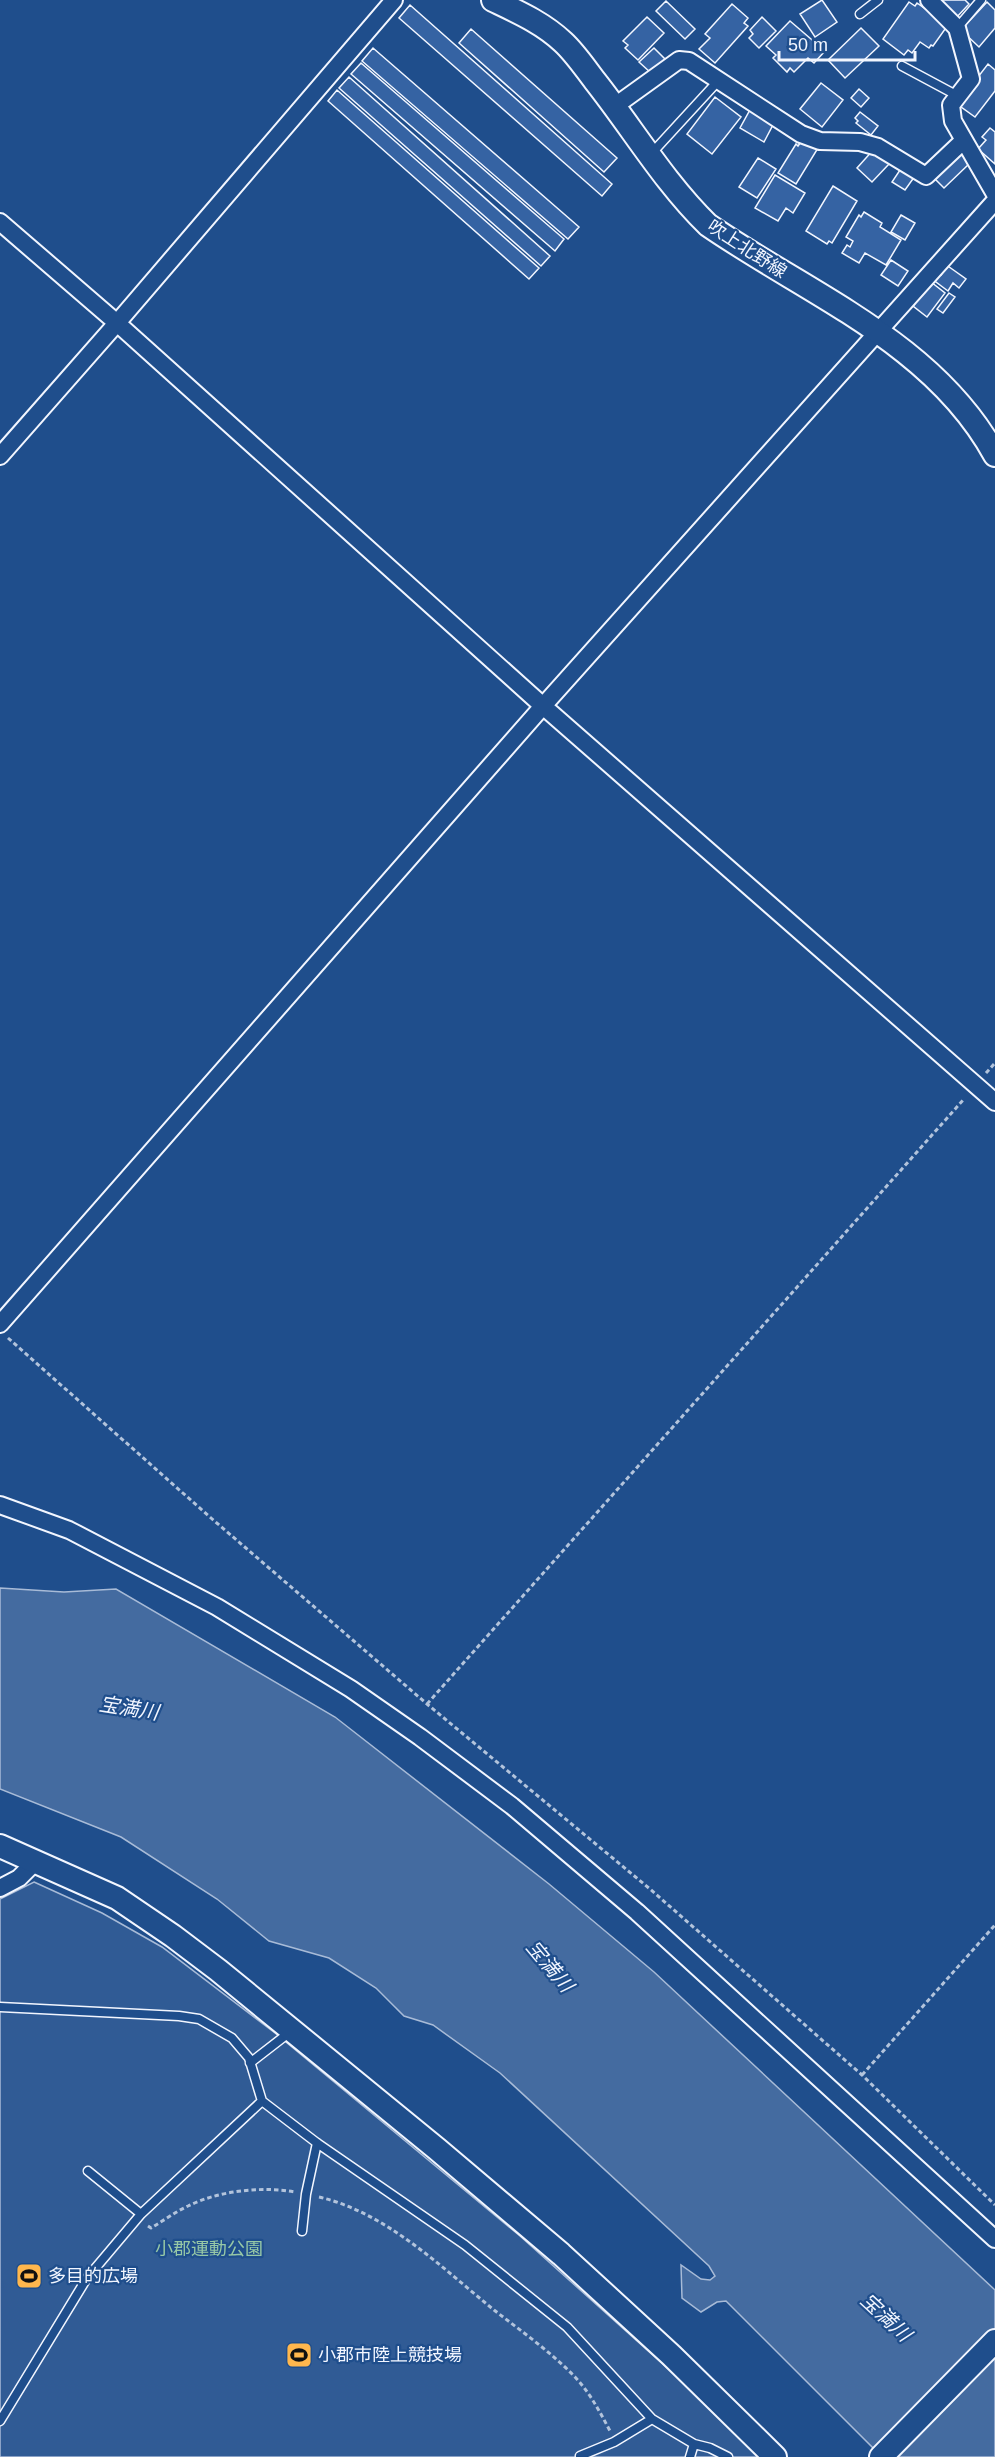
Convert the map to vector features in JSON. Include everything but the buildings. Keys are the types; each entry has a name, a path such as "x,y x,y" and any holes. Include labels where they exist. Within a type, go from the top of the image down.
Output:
{"street":[{"path":"0,456 394,0"},
{"name":"吹上北野線","path":"493,0 531,19 565,44 615,106 649,157 686,204 708,225 878,330 935,378 982,432 995,455"},
{"path":"929,0 957,28 971,79 951,105 952,121 995,194"},
{"path":"615,106 679,60 689,62 719,80 801,134 820,141 860,142 878,147 926,176 963,141"},
{"path":"0,1324 543,706 995,201"},
{"path":"0,222 117,323 543,706 995,1102"},
{"path":"0,1505 69,1530 217,1607 351,1689 420,1737 512,1806 638,1912 995,2239"},
{"path":"0,1846 117,1898 173,1936 292,2030 561,2254 671,2355 775,2457"},
{"path":"0,1888 19,1878 36,1861"},
{"path":"881,2457 995,2340"}],"lane":[{"path":"860,14 878,0"},
{"path":"957,28 981,0"},
{"path":"902,66 958,96"},
{"path":"649,157 719,80"},
{"path":"0,2007 179,2016 199,2019 232,2038 250,2063 262,2101 317,2143 465,2245 567,2327 652,2419 694,2444 711,2448 728,2457"},
{"path":"250,2063 292,2030"},
{"path":"0,2421 87,2278 139,2216 262,2101"},
{"path":"302,2231 306,2194 317,2143"},
{"path":"88,2171 139,2216"},
{"path":"580,2456 614,2442 652,2419"},
{"path":"690,2457 694,2444"}],"path":[{"path":"427,1704 976,1085"},
{"path":"0,1331 177,1489 427,1704 650,1889 862,2075 995,2205"},
{"path":"862,2075 995,1925"},
{"path":"139,2216 151,2228 188,2206 235,2192 288,2191 357,2208 396,2232 576,2378 597,2407 614,2442"}],"shaded area":[{"name":"小郡運動公園","path":"34,1882 102,1913 162,1947 275,2033 520,2236 675,2375 762,2457 0,2457 0,1899"}],"water":[{"name":"宝満川","path":"0,1588 64,1592 116,1589 335,1717 549,1884 654,1972 995,2290 995,2457 878,2457 874,2449 726,2301 717,2302 701,2312 682,2298 681,2265 701,2279 710,2280 715,2276 709,2266 500,2073 433,2025 404,2016 376,1988 329,1958 269,1941 217,1899 121,1837 0,1789"}],"place":[{"name":"多目的広場","path":"29,2276"},
{"name":"小郡市陸上競技場","path":"299,2355"}]}
